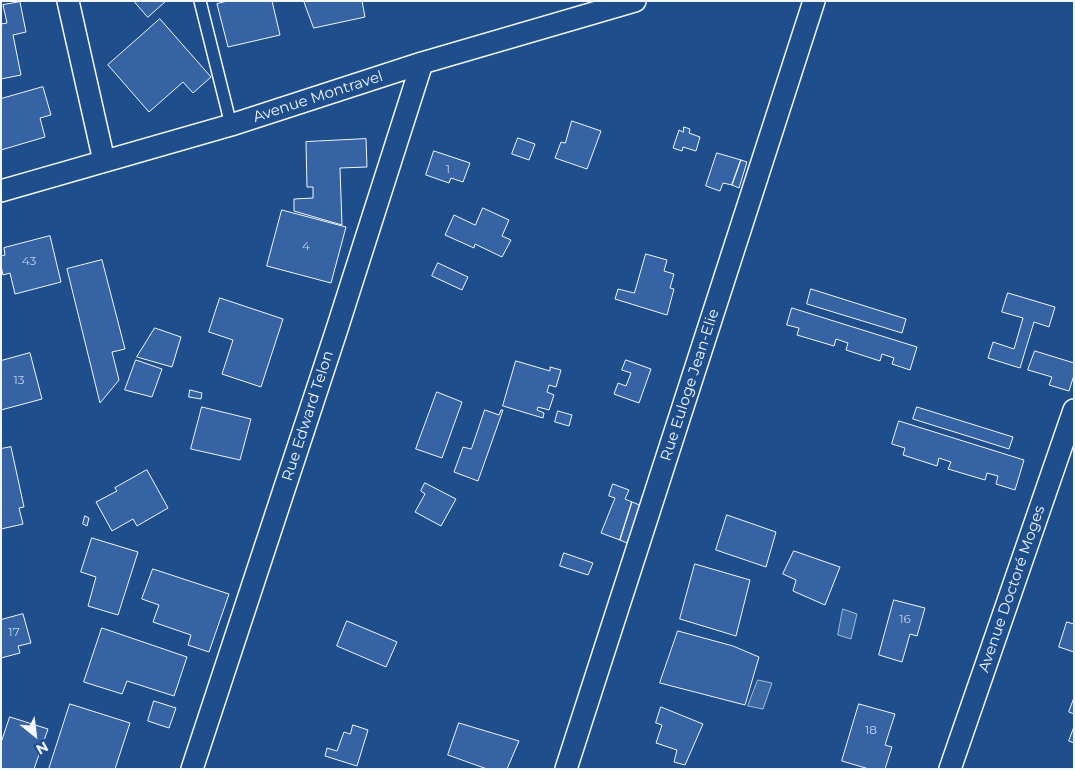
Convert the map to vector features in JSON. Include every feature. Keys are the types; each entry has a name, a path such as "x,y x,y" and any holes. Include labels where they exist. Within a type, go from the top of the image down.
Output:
{"street":[{"path":"68,1 104,161"},
{"name":"Avenue Montravel","path":"1,191 231,125 422,63 635,1"},
{"name":"Rue Euloge Jean-Elie","path":"566,769 814,1"},
{"name":"Rue Edward Telon","path":"192,769 336,332 422,63"},
{"name":"Avenue Doctoré Moges","path":"950,769 1074,410"}],"lane":[{"path":"200,1 231,125"}],"water":[{"path":"843,609 857,614 851,639 838,635"},
{"path":"758,680 772,683 763,709 748,706"}],"building":[{"path":"134,1 166,1 148,17"},
{"path":"228,1 272,1 280,35 228,47 217,4"},
{"path":"304,1 362,1 365,17 314,28"},
{"path":"20,2 26,32 13,35 21,75 1,79 1,24 7,23 3,5"},
{"path":"160,19 211,77 193,93 183,82 149,112 108,65"},
{"path":"43,87 51,115 40,118 45,137 1,150 1,99"},
{"path":"572,121 601,131 587,169 555,158 561,142 565,143"},
{"path":"684,127 690,129 689,133 700,137 696,151 683,147 682,151 673,148 679,130 683,132"},
{"path":"518,138 535,144 529,160 512,154"},
{"path":"366,139 367,167 340,168 342,225 294,211 294,199 313,198 313,187 307,187 306,142"},
{"path":"434,151 470,163 463,182 451,178 449,183 426,175"},
{"path":"717,153 741,160 732,185 723,183 720,191 706,186"},
{"path":"741,160 747,162 739,188 732,185"},
{"path":"483,208 509,220 502,236 511,240 502,257 475,244 474,248 445,235 454,215 475,225"},
{"path":"282,210 346,227 331,283 267,266"},
{"path":"50,236 61,282 15,294 10,273 3,275 1,256 5,255 4,248"},
{"path":"646,254 667,260 664,271 674,274 670,288 674,289 667,315 615,299 618,289 634,293"},
{"path":"102,260 125,349 112,352 119,380 100,403 67,269"},
{"path":"438,263 468,277 462,290 432,276"},
{"path":"811,289 906,319 902,333 807,304"},
{"path":"1008,293 1055,307 1049,327 1034,322 1020,368 988,358 993,342 1014,349 1023,318 1002,312"},
{"path":"220,298 283,319 261,387 222,374 233,340 209,332"},
{"path":"792,308 917,347 910,370 892,364 894,358 882,354 880,361 846,350 848,343 836,339 834,346 797,335 799,328 787,325"},
{"path":"155,328 181,337 172,367 137,357"},
{"path":"1035,351 1074,363 1074,375 1069,391 1049,385 1052,377 1028,370"},
{"path":"30,353 42,399 1,410 1,361"},
{"path":"136,360 162,369 152,397 125,390"},
{"path":"626,360 651,369 639,403 614,394 618,383 626,386 631,373 622,370"},
{"path":"516,361 550,371 550,367 561,370 556,387 549,385 547,392 554,395 549,410 538,407 537,410 544,413 543,418 503,406"},
{"path":"190,390 202,393 201,399 189,397"},
{"path":"437,392 462,402 442,458 416,449"},
{"path":"202,407 251,419 240,460 191,449"},
{"path":"917,407 1013,437 1009,449 913,419"},
{"path":"485,410 499,415 501,410 503,410 478,481 454,472 463,447 471,449"},
{"path":"558,411 572,415 569,426 555,422"},
{"path":"899,421 1024,460 1015,490 996,484 998,476 987,473 985,480 948,469 951,462 939,458 937,466 903,455 905,448 892,444"},
{"path":"11,447 24,507 19,508 23,524 1,529 1,449"},
{"path":"147,470 168,508 137,526 133,519 112,531 96,502 117,491 115,488"},
{"path":"425,483 456,499 441,526 415,512 425,494 421,491"},
{"path":"613,484 629,490 625,499 632,502 620,540 601,533 615,498 609,496"},
{"path":"632,502 642,506 627,543 620,540"},
{"path":"727,515 776,532 766,567 716,550"},
{"path":"85,516 89,518 87,526 83,524"},
{"path":"92,538 138,552 118,615 88,606 96,577 81,572"},
{"path":"794,551 840,567 825,605 793,591 796,580 783,574"},
{"path":"564,553 593,563 588,575 560,566"},
{"path":"695,564 750,580 736,636 680,619"},
{"path":"153,569 229,594 209,652 188,645 191,635 153,622 159,605 142,599"},
{"path":"894,600 925,608 917,636 910,634 902,662 879,655"},
{"path":"23,614 31,643 18,646 20,653 1,658 1,620"},
{"path":"347,621 397,642 386,667 337,646"},
{"path":"1067,622 1074,624 1074,652 1059,647"},
{"path":"102,628 187,657 174,696 127,681 122,694 84,682"},
{"path":"678,631 733,646 759,657 745,705 660,683"},
{"path":"1074,698 1074,714 1069,712"},
{"path":"154,701 176,708 169,728 148,721"},
{"path":"70,704 130,723 115,769 49,769"},
{"path":"859,704 895,714 885,745 892,747 885,769 869,769 842,761"},
{"path":"661,707 703,724 685,765 674,762 677,750 656,743 662,725 656,723"},
{"path":"10,717 48,729 34,769 1,769 1,743"},
{"path":"459,723 519,741 507,769 487,769 448,755"},
{"path":"353,725 368,730 357,766 325,756 327,748 337,751 344,732 350,734"},
{"path":"1074,727 1074,743 1069,741"}]}
